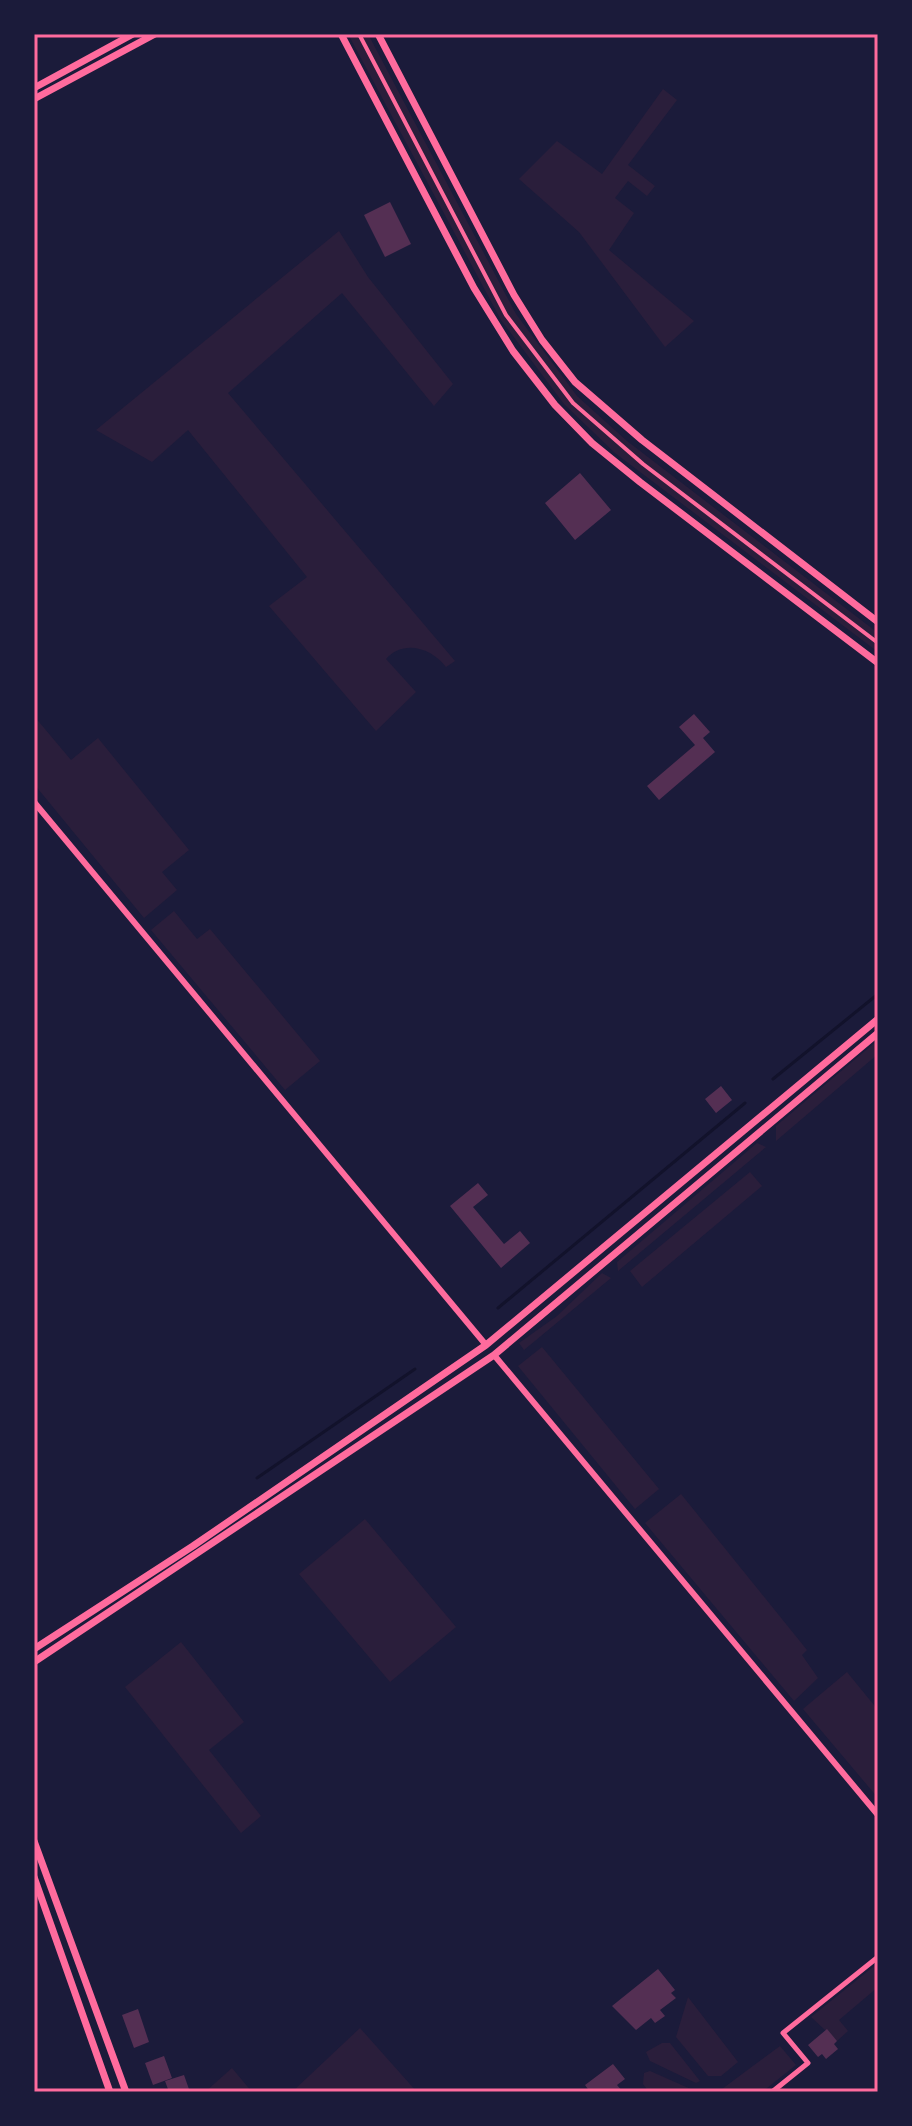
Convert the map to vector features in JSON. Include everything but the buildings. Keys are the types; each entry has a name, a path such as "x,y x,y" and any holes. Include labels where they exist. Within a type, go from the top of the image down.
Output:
{"main road":[{"path":"34,88 133,34"},
{"path":"34,99 155,34"},
{"path":"341,34 474,288 513,351 546,395 620,467 878,663"},
{"path":"378,34 514,295 542,340 575,382 642,440 878,622"},
{"path":"34,1649 193,1546 486,1345 878,1019"},
{"path":"34,1662 494,1355 878,1033"},
{"path":"767,1111 774,1121"},
{"path":"755,1121 763,1130"},
{"path":"597,1253 606,1263"},
{"path":"486,1345 494,1355"},
{"path":"34,1841 126,2092"},
{"path":"34,1877 110,2092"}],"street":[{"path":"359,34 506,315 573,403 643,464 878,643"},
{"path":"34,802 486,1345"},
{"path":"494,1355 878,1815"},
{"path":"772,2092 808,2063 783,2033 878,1957"}],"shaded area":[{"path":"348,34 368,34 516,314 577,396 627,441 878,633 878,652 615,453 564,404 501,320"},
{"path":"663,89 677,100 628,165 655,186 647,196 628,181 615,198 634,213 609,250 694,321 665,347 579,232 519,179 557,141 602,174"},
{"path":"339,231 368,277 453,384 434,406 342,293 228,393 455,661 446,667 433,655 417,648 401,649 386,659 416,692 376,731 269,606 307,577 188,430 152,462 96,430"},
{"path":"34,716 71,760 98,738 189,850 162,872 177,890 144,918 34,784"},
{"path":"174,911 197,939 210,929 320,1061 285,1090 151,930"},
{"path":"878,1040 878,1054 776,1141 776,1126"},
{"path":"757,1143 766,1147 618,1271 617,1262"},
{"path":"750,1172 762,1186 642,1287 630,1271"},
{"path":"602,1273 611,1278 524,1350 519,1343 557,1316"},
{"path":"542,1347 659,1489 635,1509 518,1366"},
{"path":"681,1494 807,1650 802,1655 818,1678 794,1701 645,1523"},
{"path":"365,1519 456,1627 390,1682 299,1574"},
{"path":"181,1642 244,1722 209,1750 261,1816 241,1833 125,1687"},
{"path":"847,1672 878,1710 878,1798 803,1709"},
{"path":"878,1963 878,1987 839,2020 848,2031 837,2041 811,2017"},
{"path":"688,1997 738,2062 721,2076 708,2076 676,2037"},
{"path":"360,2028 417,2092 292,2092"},
{"path":"662,2043 670,2043 700,2081 696,2083 650,2061 646,2052"},
{"path":"780,2046 796,2065 762,2092 718,2092"},
{"path":"232,2068 252,2092 205,2092"},
{"path":"650,2071 693,2090 649,2092 643,2084 644,2073"}],"waterway":[{"path":"773,1079 878,994"},
{"path":"498,1308 745,1103"},
{"path":"257,1478 415,1369"}]}
